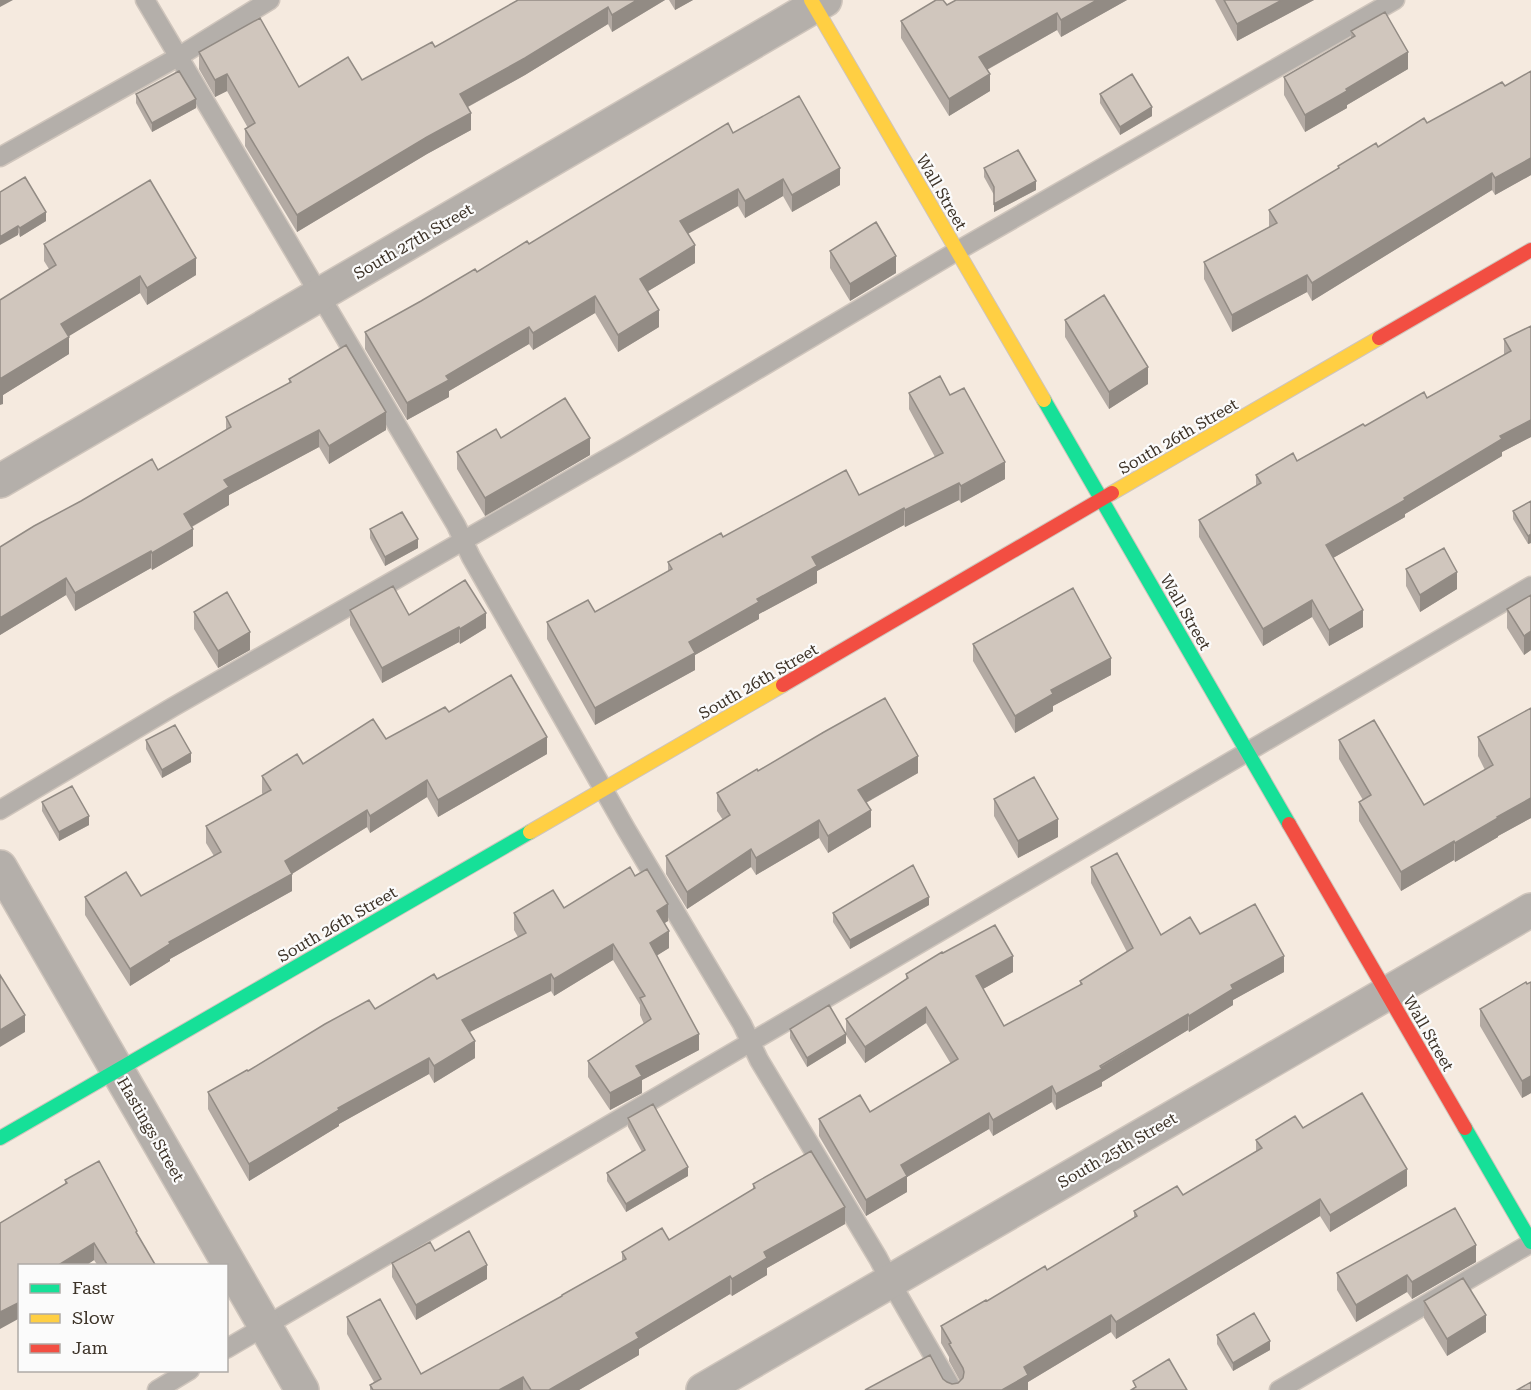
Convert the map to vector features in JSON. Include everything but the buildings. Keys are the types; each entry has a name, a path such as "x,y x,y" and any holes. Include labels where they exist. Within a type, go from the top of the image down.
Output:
{"street":[{"name":"Wall Street","path":"816,2 957,251 1531,1242"},
{"name":"South 27th Street","path":"0,481 816,2"},
{"name":"South 26th Street","path":"0,1138 1531,250"},
{"name":"Hastings Street","path":"0,867 302,1390"},
{"name":"South 25th Street","path":"703,1390 1531,910"}],"lane":[{"path":"145,0 450,515 604,789 742,1024 759,1060 873,1248 953,1390"},
{"path":"0,157 178,57 270,0"},
{"path":"0,810 173,707 625,448 957,251 1395,0"},
{"path":"228,1348 1531,586"},
{"path":"1279,1390 1531,1242"},
{"path":"156,1390 188,1372"}],"traffic: fast":[{"path":"1044,400 1289,824"},
{"path":"0,1138 530,832"},
{"path":"1465,1128 1531,1242"}],"traffic: slow":[{"path":"811,0 1044,400"},
{"path":"1112,493 1379,338"},
{"path":"530,832 783,685"}],"traffic: jam":[{"path":"1379,338 1531,250"},
{"path":"783,685 1112,493"},
{"path":"1289,824 1465,1128"}]}
